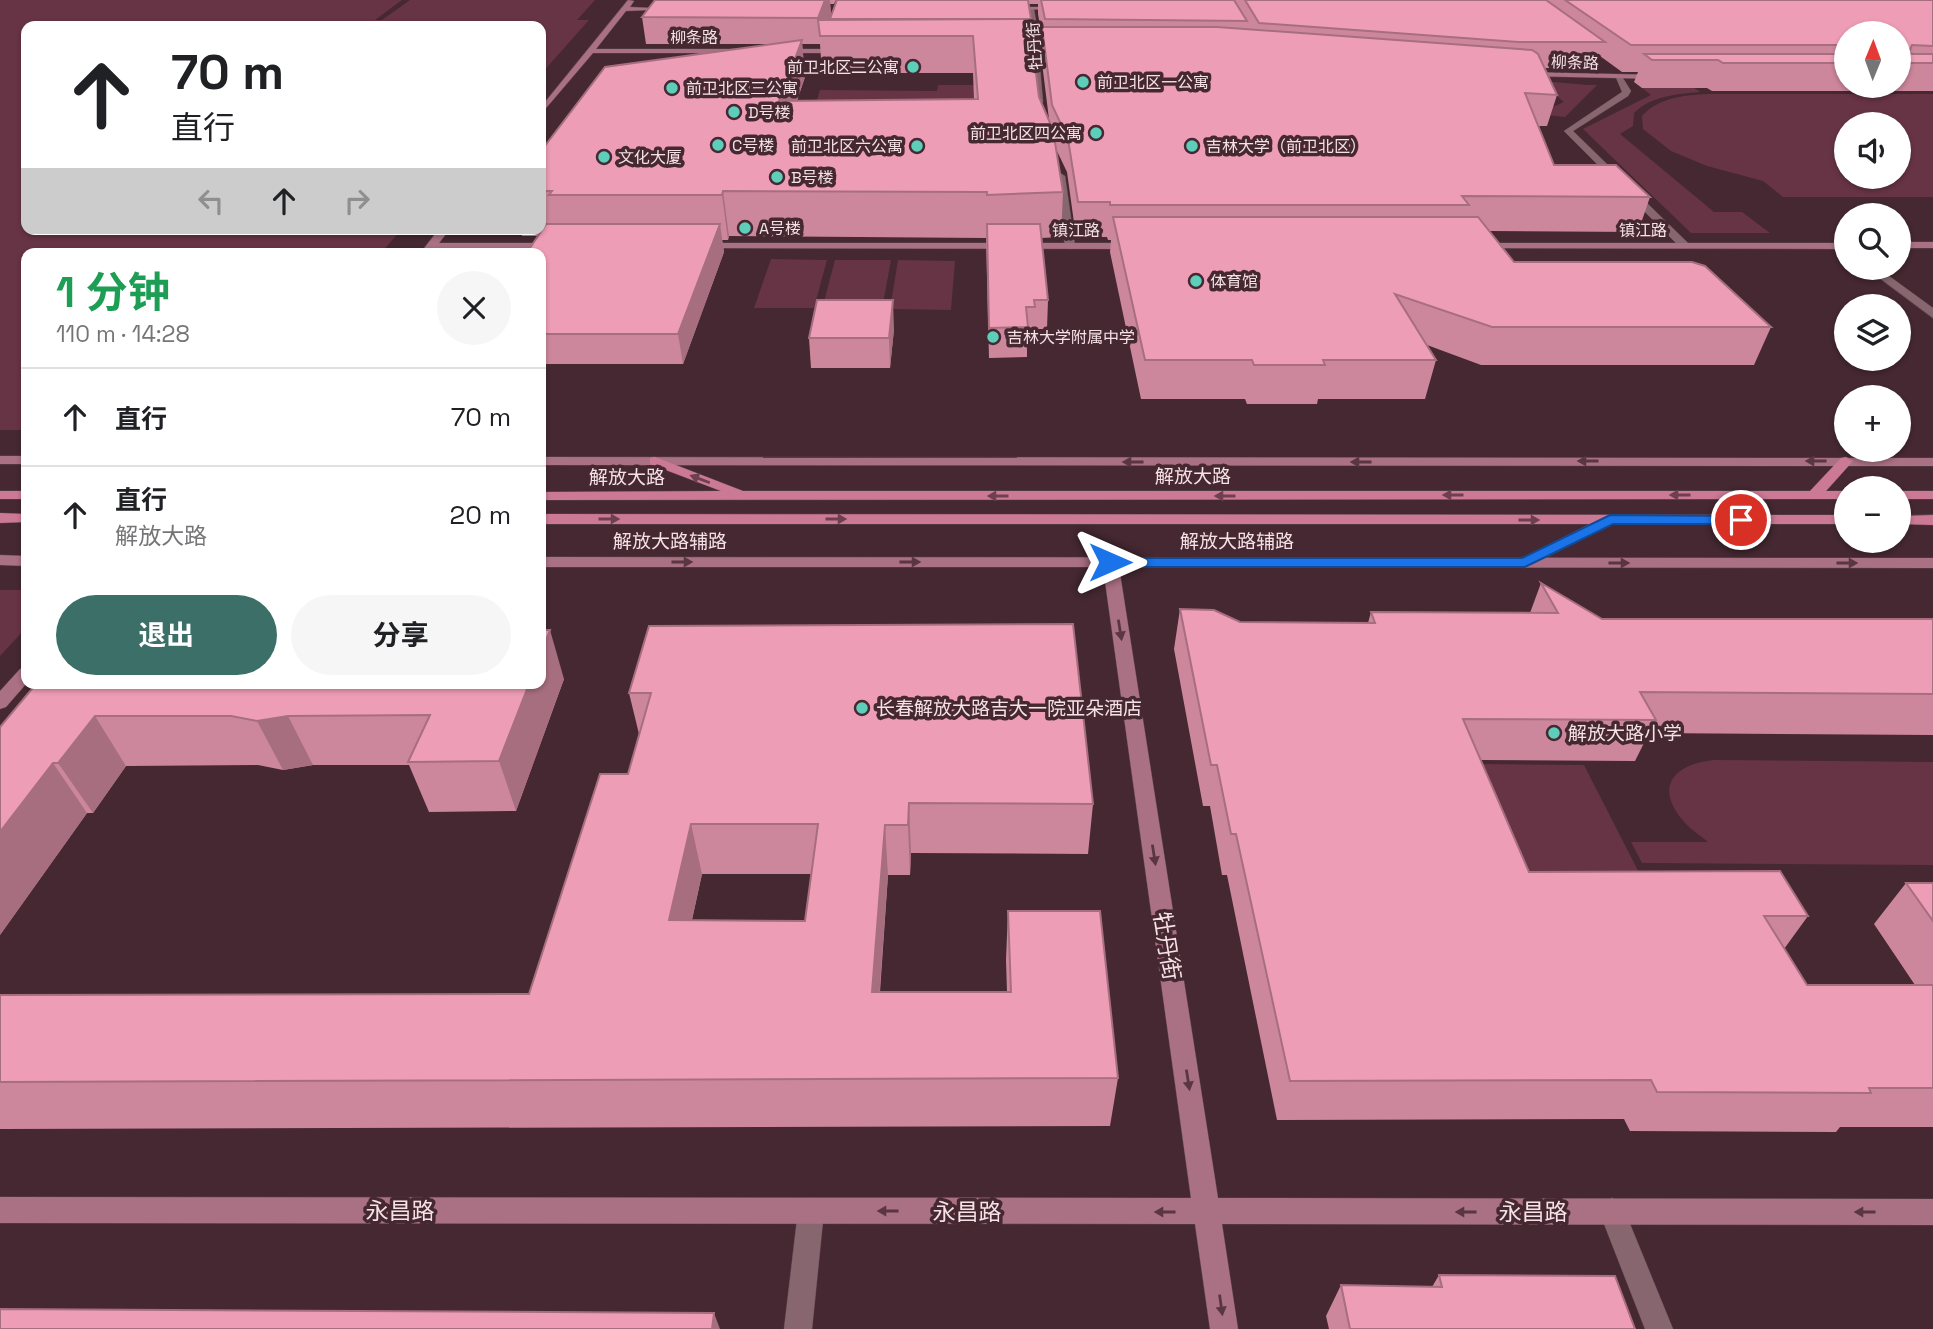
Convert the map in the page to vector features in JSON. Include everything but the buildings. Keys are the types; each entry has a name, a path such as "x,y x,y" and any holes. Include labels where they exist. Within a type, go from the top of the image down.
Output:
{"main road":[{"path":"655,461 745,496"},
{"path":"1814,495 1845,462"},
{"path":"0,495 21,495"},
{"name":"解放大路","path":"546,496 1834,495"},
{"path":"1911,495 1933,495"},
{"path":"0,518 21,518"},
{"path":"546,519 1834,520"},
{"path":"1525,563 1610,520"},
{"path":"1911,520 1933,520"}],"street":[{"path":"546,106 632,0"},
{"path":"625,9 678,9"},
{"path":"993,9 1070,9"},
{"name":"牡丹街","path":"1031,9 1041,116"},
{"path":"822,51 827,40"},
{"path":"1023,50 1049,50"},
{"name":"柳条路","path":"590,51 754,51"},
{"path":"768,51 849,51"},
{"path":"1608,70 1618,77 1627,91 1625,94 1567,131 1685,246"},
{"name":"柳条路","path":"1514,73 1672,77"},
{"path":"1055,162 1059,172 1070,246"},
{"path":"1911,245 1933,245"},
{"path":"496,248 565,246"},
{"name":"镇江路","path":"687,246 1140,246"},
{"name":"镇江路","path":"1462,246 1834,247"},
{"path":"1887,280 1933,314"},
{"path":"0,460 21,460"},
{"path":"546,461 1834,461"},
{"path":"1911,461 1933,461"},
{"path":"0,561 21,561"},
{"name":"解放大路辅路","path":"546,562 1933,563"},
{"name":"牡丹街","path":"1110,562 1224,1329"},
{"path":"0,703 21,679"},
{"name":"永昌路","path":"0,1210 1933,1212"},
{"path":"798,1329 811,1211"},
{"path":"1612,1211 1659,1329"}],"shaded area":[{"path":"0,0 402,0 375,20 382,20 410,0 595,0 577,20 589,20 546,68 546,21 21,21 21,235 397,235 385,248 21,248 21,430 0,430"},
{"path":"1505,78 1597,85 1565,117 1536,114 1564,102 1543,85"},
{"path":"938,85 1014,85 1015,101 814,109 820,90 937,91"},
{"path":"1690,85 1700,92 1673,95 1648,103 1634,113 1633,126 1620,134 1714,212 1742,212 1770,233 1691,233 1583,129 1651,95 1642,88 1681,88"},
{"path":"1834,94 1834,98 1911,98 1911,94 1933,94 1933,197 1783,197 1763,181 1707,166 1671,151 1643,129 1642,116 1651,108 1672,98 1697,95"},
{"path":"771,259 827,260 814,308 754,308"},
{"path":"835,260 891,260 882,309 822,309"},
{"path":"898,260 955,261 951,310 890,309"},
{"path":"0,590 21,590 21,633 0,656"},
{"path":"1714,760 1933,762 1933,865 1642,863 1631,842 1708,842 1687,825 1677,812 1669,790 1678,773 1687,767"},
{"path":"1482,764 1584,765 1652,898 1538,897"}],"place":[{"name":"前卫北区二公寓","path":"913,67"},
{"name":"前卫北区一公寓","path":"1083,82"},
{"name":"前卫北区三公寓","path":"672,88"},
{"name":"D号楼","path":"734,112"},
{"name":"前卫北区四公寓","path":"1096,133"},
{"name":"C号楼","path":"718,145"},
{"name":"前卫北区六公寓","path":"917,146"},
{"name":"吉林大学（前卫北区）","path":"1192,146"},
{"name":"文化大厦","path":"604,157"},
{"name":"B号楼","path":"777,177"},
{"name":"A号楼","path":"745,228"},
{"name":"体育馆","path":"1196,281"},
{"name":"吉林大学附属中学","path":"993,337"},
{"name":"长春解放大路吉大一院亚朵酒店","path":"862,708"},
{"name":"解放大路小学","path":"1554,733"}],"route":[{"path":"1110,562 1525,563 1610,520 1741,520"}]}
